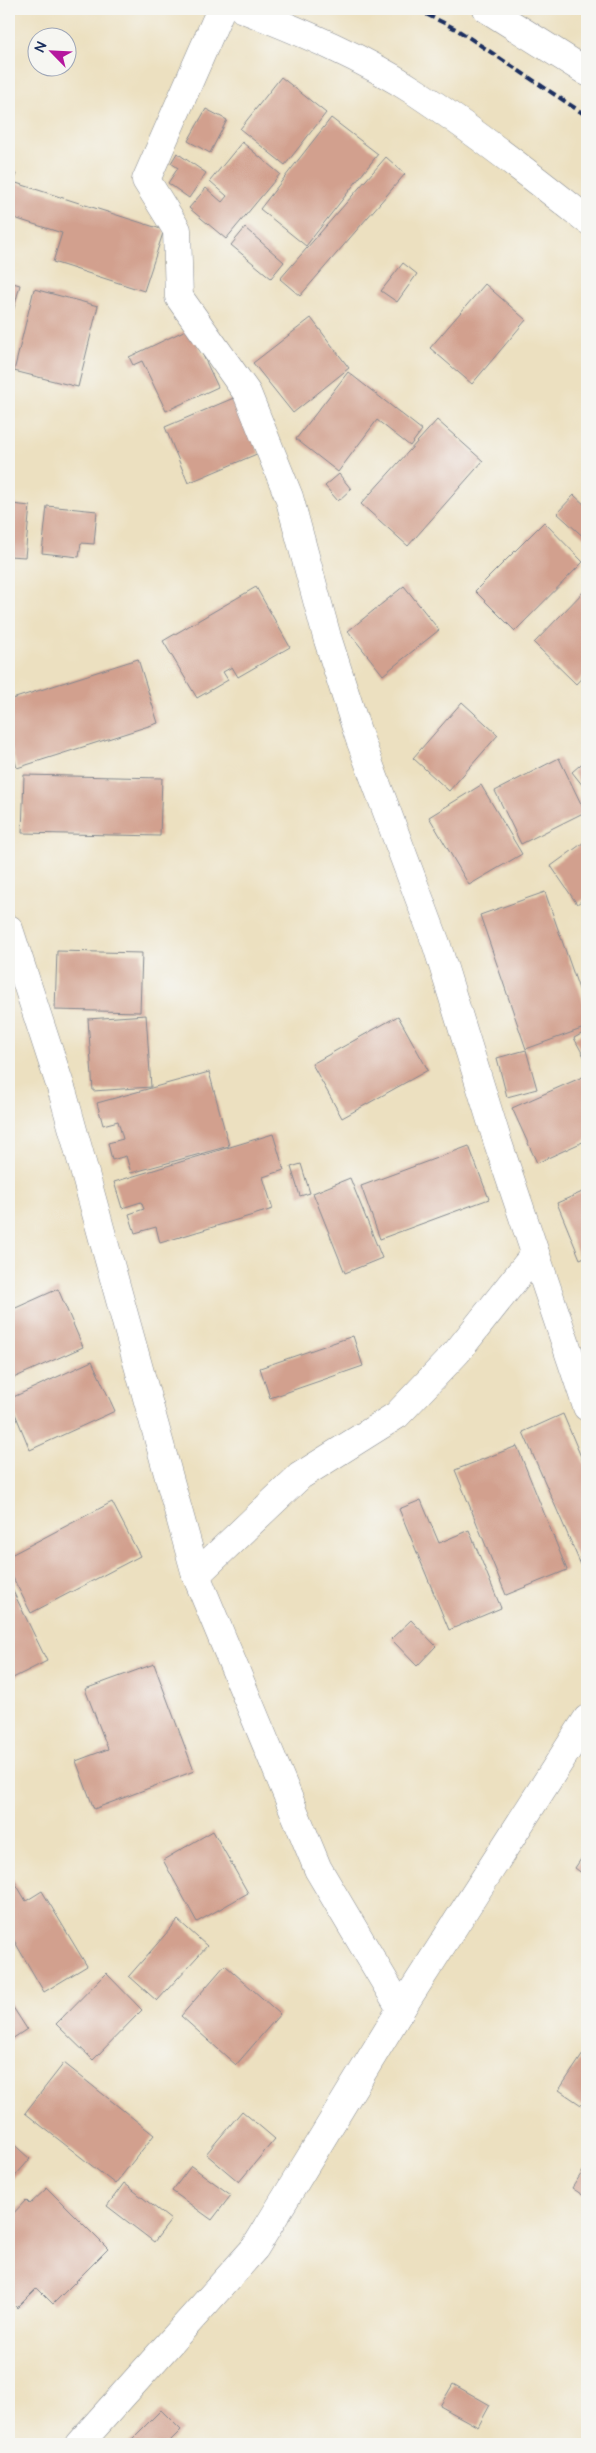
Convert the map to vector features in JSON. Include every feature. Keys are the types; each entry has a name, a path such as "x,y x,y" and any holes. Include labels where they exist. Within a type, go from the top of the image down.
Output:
{"street":[{"path":"221,9 146,180 177,230 179,297 247,394 289,497 327,637 359,737 436,946 535,1254 587,1406"},
{"path":"243,9 312,36 416,92 528,172 587,220"},
{"path":"487,9 587,72"},
{"path":"9,929 64,1094 196,1575 318,1869 401,2009"},
{"path":"196,1575 300,1476 397,1415 457,1352 535,1254"},
{"path":"79,2444 254,2248 401,2009 587,1719"}],"building":[{"path":"281,77 326,113 285,165 240,129"},
{"path":"206,109 227,120 210,153 188,141"},
{"path":"331,118 378,154 306,246 260,209"},
{"path":"242,142 280,174 226,239 189,208 206,188 222,202 227,196 210,181"},
{"path":"177,153 206,173 189,198 168,183 178,168 171,163"},
{"path":"386,157 405,174 300,296 280,279"},
{"path":"9,171 16,174 13,182 164,230 144,291 53,262 62,233 11,217 9,222"},
{"path":"245,228 284,262 271,278 231,245"},
{"path":"403,263 417,274 397,302 381,291"},
{"path":"9,282 20,285 13,312 9,311"},
{"path":"485,284 526,320 472,384 430,348"},
{"path":"34,289 98,306 78,387 14,371"},
{"path":"311,318 349,368 293,413 253,363"},
{"path":"190,328 218,387 166,411 142,361 133,365 129,357"},
{"path":"348,372 422,430 410,446 377,420 338,472 296,439"},
{"path":"236,397 259,453 188,483 165,427"},
{"path":"437,420 483,461 408,546 361,504"},
{"path":"339,474 351,489 338,501 325,486"},
{"path":"9,491 13,491 12,504 30,506 25,557 9,556"},
{"path":"574,495 587,507 587,540 557,513"},
{"path":"47,506 97,511 94,544 81,543 79,557 42,553"},
{"path":"544,522 583,562 515,631 475,591"},
{"path":"404,586 439,630 383,675 348,631"},
{"path":"256,587 290,647 238,677 232,667 223,672 228,680 197,698 163,641"},
{"path":"587,588 587,672 576,684 534,643"},
{"path":"138,659 158,723 17,768 9,740 9,700"},
{"path":"462,702 498,735 449,791 413,758"},
{"path":"559,758 585,812 521,844 495,791"},
{"path":"587,759 587,791 572,772"},
{"path":"24,775 162,778 160,836 22,833"},
{"path":"481,785 522,854 469,885 429,817"},
{"path":"587,840 587,897 577,904 551,866"},
{"path":"545,892 587,1012 587,1027 526,1049 480,915"},
{"path":"57,951 142,953 140,1012 55,1010"},
{"path":"146,1015 151,1087 93,1091 88,1019"},
{"path":"398,1016 428,1070 342,1118 312,1064"},
{"path":"587,1031 587,1062 574,1038"},
{"path":"526,1050 537,1089 507,1097 497,1058"},
{"path":"209,1072 229,1146 131,1173 126,1156 112,1160 108,1143 123,1139 118,1121 103,1125 97,1103"},
{"path":"587,1075 587,1140 537,1163 512,1108"},
{"path":"273,1134 284,1170 263,1177 273,1209 160,1243 156,1227 135,1233 129,1214 144,1209 141,1202 122,1208 114,1182"},
{"path":"469,1146 489,1199 380,1239 361,1186"},
{"path":"301,1164 310,1193 300,1196 291,1167"},
{"path":"350,1178 382,1258 345,1273 313,1193"},
{"path":"587,1190 587,1256 580,1259 557,1203"},
{"path":"58,1289 83,1347 9,1380 9,1311"},
{"path":"353,1336 363,1366 270,1398 260,1368"},
{"path":"92,1361 115,1411 30,1450 9,1399"},
{"path":"563,1414 587,1471 587,1563 581,1565 523,1432"},
{"path":"517,1446 567,1570 506,1595 455,1470"},
{"path":"421,1500 439,1543 469,1530 501,1608 449,1630 399,1509"},
{"path":"112,1502 140,1556 31,1613 9,1570 9,1556"},
{"path":"9,1583 47,1661 9,1680"},
{"path":"411,1620 436,1646 417,1666 391,1639"},
{"path":"154,1664 194,1771 94,1809 76,1761 108,1749 85,1689"},
{"path":"213,1831 248,1893 197,1922 163,1860"},
{"path":"587,1850 587,1877 575,1868"},
{"path":"9,1872 26,1901 42,1891 87,1966 44,1992 9,1932"},
{"path":"178,1920 207,1946 157,2001 129,1976"},
{"path":"225,1965 280,2014 236,2065 181,2016"},
{"path":"106,1973 142,2010 93,2060 56,2024"},
{"path":"9,2001 27,2029 9,2041"},
{"path":"587,2048 587,2109 559,2090"},
{"path":"64,2063 154,2135 115,2184 25,2113"},
{"path":"242,2111 275,2139 239,2182 206,2154"},
{"path":"9,2140 30,2159 9,2183"},
{"path":"587,2165 587,2198 572,2188"},
{"path":"191,2166 231,2195 212,2220 172,2191"},
{"path":"124,2183 171,2220 154,2242 107,2206"},
{"path":"47,2188 108,2249 53,2304 37,2288 17,2308 9,2300 9,2218 26,2200 30,2204"},
{"path":"453,2384 490,2405 478,2427 440,2406"},
{"path":"161,2410 181,2430 167,2444 127,2444"}],"railway":[{"path":"416,9 456,29 587,116"}]}
